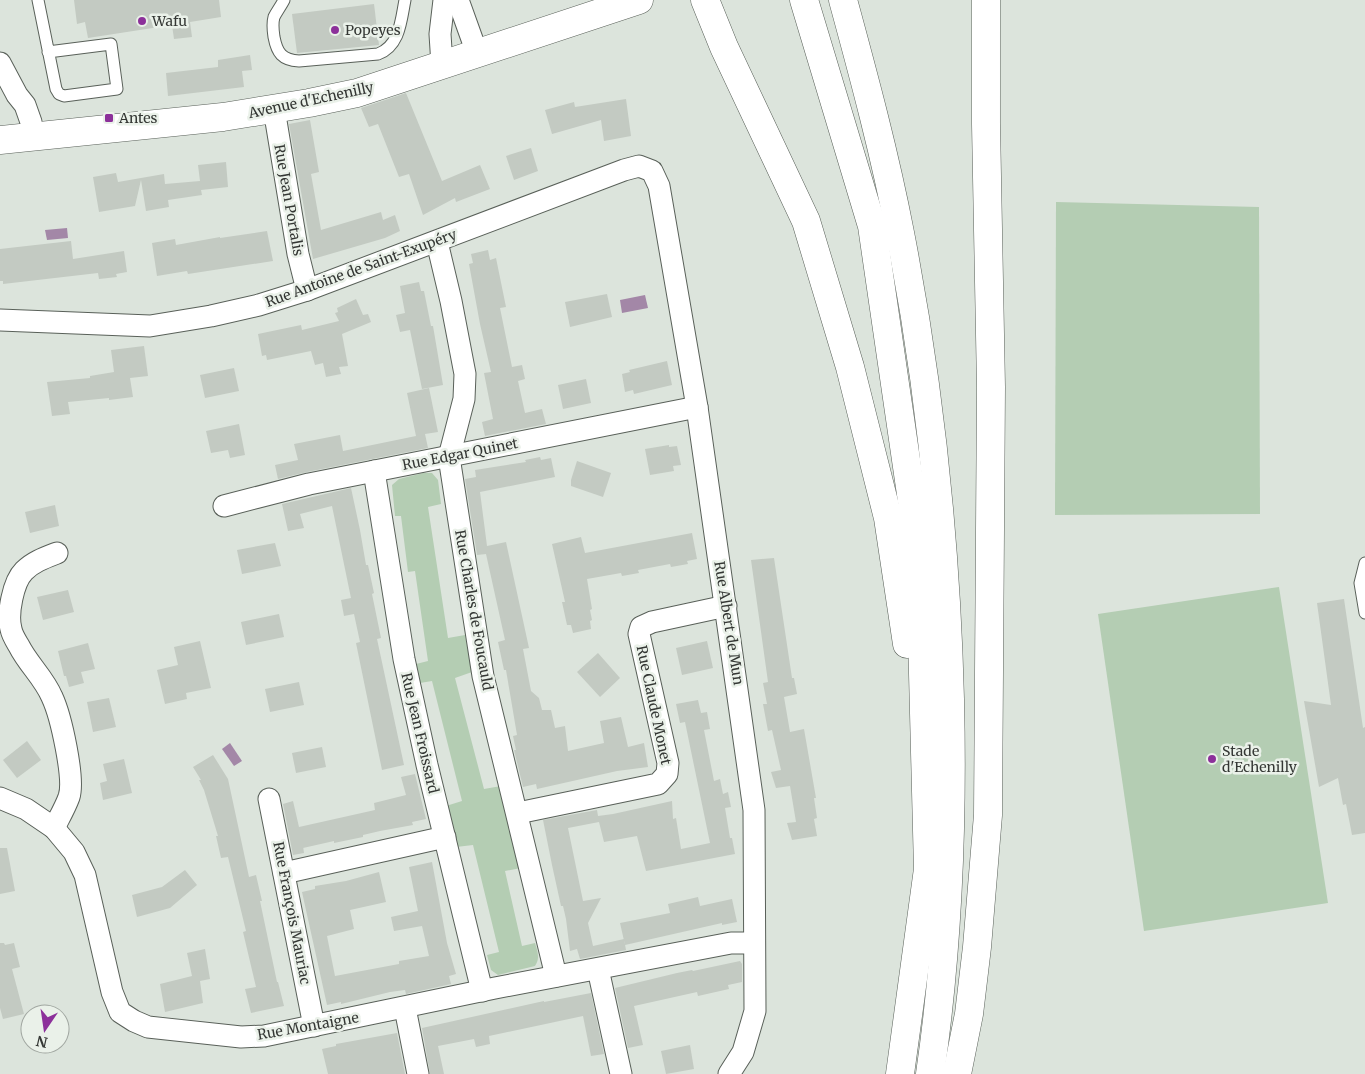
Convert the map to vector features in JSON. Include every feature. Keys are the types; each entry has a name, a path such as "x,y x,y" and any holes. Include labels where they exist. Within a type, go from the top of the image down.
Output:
{"main road":[{"name":"Avenue d'Echenilly","path":"0,140 205,119 274,109 357,93 639,0"},
{"path":"705,0 724,47 806,221 850,367 888,518 925,759"},
{"path":"804,0 872,226 920,556 928,869 900,1074"},
{"path":"843,0 882,149 900,232 919,340 932,436 944,567 951,760 950,855 941,974 930,1074"},
{"path":"957,1074 969,1014 978,947 988,815 990,387 986,0"}],"street":[{"path":"442,65 440,34 444,0"},
{"path":"458,0 477,53"},
{"path":"0,63 8,93 25,105 31,122 33,137"},
{"name":"Rue Jean Portalis","path":"274,109 298,254 306,290"},
{"name":"Rue Antoine de Saint-Exupéry","path":"0,320 150,326 211,316 259,305 306,290 624,170 639,166 652,171"},
{"name":"Rue Albert de Mun","path":"652,171 659,186 697,407 754,810 754,1011 743,1052 729,1074"},
{"name":"Rue Charles de Foucauld","path":"436,242 451,301 464,374 464,399 449,457 483,676 518,813 556,976"},
{"name":"Rue Edgar Quinet","path":"224,506 309,484 697,407"},
{"name":"Rue Jean Froissard","path":"374,472 404,660 427,765 482,991"},
{"path":"54,828 70,796 68,758 60,721 52,697 20,648 10,628 10,612 14,590 22,572 38,560 57,554"},
{"name":"Rue Claude Monet","path":"518,813 658,784 667,774 668,763 639,634 641,627 652,622 726,606"},
{"name":"Rue Montaigne","path":"0,798 26,808 54,828 74,852 85,875 112,992 120,1012 148,1027 241,1037 264,1036 556,976 731,943 754,943"},
{"name":"Rue François Mauriac","path":"269,799 314,1026"},
{"path":"284,873 444,837"},
{"path":"598,969 622,1074"},
{"path":"405,1008 418,1074"}],"lane":[{"path":"38,0 48,52 56,89 59,94 64,96 117,89 111,44 48,52"},
{"path":"284,0 274,17 272,25 276,46 282,58 290,61 378,54 387,51 394,43 405,0"},
{"path":"1365,564 1360,583 1365,608"}],"green space":[{"path":"1056,202 1259,207 1260,514 1055,515"},
{"path":"423,473 432,473 438,480 441,504 428,507 448,638 465,635 472,672 455,678 484,789 501,786 521,868 505,871 522,946 535,943 538,952 538,961 535,966 498,975 491,970 487,955 499,952 473,845 456,847 446,806 462,801 432,681 420,683 416,664 428,661 415,571 408,572 401,516 395,516 392,485 399,479"},
{"name":"Stade d'Echenilly","path":"1279,587 1328,903 1144,931 1098,614"}],"shaded area":[{"path":"67,228 68,238 47,240 45,230"},
{"path":"645,295 648,308 622,313 620,300"},
{"path":"230,743 242,761 234,766 222,749"}],"building":[{"name":"Wafu","path":"74,0 219,0 221,17 190,22 192,37 174,39 172,25 88,38 85,22 77,24"},
{"name":"Popeyes","path":"374,4 379,45 297,53 292,14"},
{"path":"250,55 252,70 242,71 244,87 168,96 166,73 218,67 218,60"},
{"path":"406,93 442,181 480,165 490,189 456,202 455,198 423,215 409,174 399,177 378,124 369,127 361,108"},
{"path":"626,99 631,136 604,141 601,120 552,134 545,110 574,102 575,107"},
{"path":"310,120 319,172 311,174 321,230 381,212 383,220 395,215 400,231 385,238 313,259 289,124"},
{"path":"531,148 538,171 514,180 506,156"},
{"path":"226,162 228,187 201,190 202,195 168,200 169,207 146,211 141,180 135,206 99,212 93,177 116,173 118,182 164,174 165,184 200,181 198,165"},
{"path":"267,231 273,261 188,274 187,271 157,276 152,243 175,239 176,245"},
{"path":"71,241 73,259 124,251 127,272 116,274 117,277 99,279 98,273 3,284 3,281 0,281 0,249"},
{"path":"488,250 490,260 496,258 506,307 500,308 512,367 522,365 525,379 518,381 525,413 542,409 546,424 485,436 482,422 493,419 484,373 491,372 469,264 473,263 471,254"},
{"path":"419,282 421,291 424,291 431,326 433,326 443,385 422,389 410,330 400,332 396,315 405,313 400,286"},
{"path":"607,294 612,317 570,327 565,302"},
{"path":"356,299 363,315 368,314 371,322 342,334 348,366 339,367 341,374 326,377 323,363 315,365 311,351 267,360 266,355 262,356 258,334 301,325 302,330 339,321 335,313 338,312 337,308"},
{"path":"144,346 148,376 130,378 133,397 68,402 70,414 52,416 47,382 90,378 90,376 114,372 111,350"},
{"path":"667,361 672,385 634,394 633,390 625,392 622,374 630,372 629,370"},
{"path":"234,368 239,391 205,398 200,375"},
{"path":"586,379 591,403 563,409 558,385"},
{"path":"429,388 438,432 425,434 428,448 278,479 275,465 298,460 294,444 340,435 343,451 416,436 407,393"},
{"path":"239,424 245,455 230,458 228,450 211,453 206,431"},
{"path":"669,445 669,447 677,446 681,465 673,466 674,471 650,475 645,449"},
{"path":"540,457 541,460 551,458 555,477 480,492 487,546 506,542 529,648 523,649 531,691 539,698 542,710 551,710 555,728 565,726 568,751 604,743 600,721 621,717 628,747 644,743 648,767 617,771 537,789 536,784 523,787 514,750 516,750 513,736 517,735 506,670 504,670 498,642 505,640 486,554 477,555 465,479 476,477 475,470 526,462 525,460"},
{"path":"577,461 611,473 603,497 571,486"},
{"path":"351,488 366,565 368,565 374,593 372,594 381,638 377,639 404,765 382,770 356,643 360,642 354,614 344,616 341,600 351,598 332,506 300,514 304,528 288,531 282,504"},
{"path":"55,505 59,526 30,533 25,512"},
{"path":"692,533 697,559 687,561 688,564 671,567 670,564 638,570 639,573 622,576 621,573 587,579 592,609 590,610 591,629 573,633 571,625 567,625 562,602 565,602 552,544 581,537 585,553"},
{"path":"275,543 281,566 242,574 237,550"},
{"path":"774,558 792,678 794,678 797,694 784,697 790,732 804,729 816,798 814,798 817,818 814,819 817,836 792,840 787,823 796,822 790,786 776,788 771,772 781,770 772,730 768,731 763,704 767,704 763,683 768,682 751,560"},
{"path":"68,590 74,612 43,620 37,597"},
{"path":"1344,599 1363,728 1365,727 1365,833 1352,835 1346,804 1343,805 1338,778 1319,787 1304,701 1331,705 1317,603"},
{"path":"279,614 284,637 246,645 241,622"},
{"path":"200,641 211,688 186,693 187,699 165,704 157,670 178,665 174,647"},
{"path":"707,641 713,668 682,675 676,648"},
{"path":"88,643 95,669 81,672 84,683 69,687 66,676 64,676 58,651"},
{"path":"598,653 620,678 600,697 577,672"},
{"path":"299,682 304,705 270,712 265,689"},
{"path":"109,698 116,727 93,732 87,702"},
{"path":"698,700 701,713 707,712 710,729 704,730 714,781 720,779 723,794 728,792 731,807 725,808 735,854 646,871 637,836 604,842 599,822 568,828 583,901 601,898 588,923 593,946 624,939 626,950 580,959 577,949 570,951 566,919 563,906 561,906 543,820 597,810 598,816 613,814 672,801 673,819 676,818 681,849 710,843 685,722 680,723 676,704"},
{"path":"27,741 41,760 17,778 3,760"},
{"path":"322,747 326,767 296,773 292,753"},
{"path":"213,755 228,779 249,877 256,875 277,982 284,1006 251,1013 245,989 256,987 243,932 246,931 228,857 221,858 216,836 218,836 204,790 199,780 201,780 193,767"},
{"path":"124,759 132,793 103,800 100,783 107,781 103,764"},
{"path":"415,774 426,819 412,822 413,825 363,835 363,837 303,848 304,853 293,855 283,804 293,801 299,827 375,810 374,803 406,795 401,777"},
{"path":"0,848 7,848 15,891 0,894"},
{"path":"432,862 447,943 456,974 449,976 451,984 406,994 405,990 390,992 341,1004 341,1002 327,1005 302,892 315,889 315,886 346,881 379,872 386,902 350,910 354,929 327,936 335,976 399,964 399,961 429,956 422,926 394,931 391,917 418,911 409,867"},
{"path":"185,870 197,885 170,908 137,917 132,895 162,887"},
{"path":"698,897 700,906 732,899 737,922 722,925 722,923 625,945 620,923 670,913 668,904"},
{"path":"0,943 5,945 14,943 20,967 12,969 21,1004 20,1015 3,1019 0,1008"},
{"path":"205,949 210,979 200,981 203,1003 165,1012 160,984 192,976 187,953"},
{"path":"740,961 742,964 742,982 728,985 729,989 698,996 697,992 634,1006 643,1045 628,1048 615,988 677,973"},
{"path":"591,993 604,1054 591,1056 583,1016 489,1036 490,1044 476,1047 474,1039 438,1046 444,1074 430,1074 422,1028 544,1001"},
{"path":"397,1033 405,1074 328,1074 322,1049 336,1046 336,1044"},
{"path":"690,1045 694,1069 666,1074 661,1051"}],"place":[{"name":"Wafu","path":"142,21"},
{"name":"Popeyes","path":"335,30"},
{"name":"Antes","path":"109,118"},
{"name":"Stade d'Echenilly","path":"1212,759"}]}
